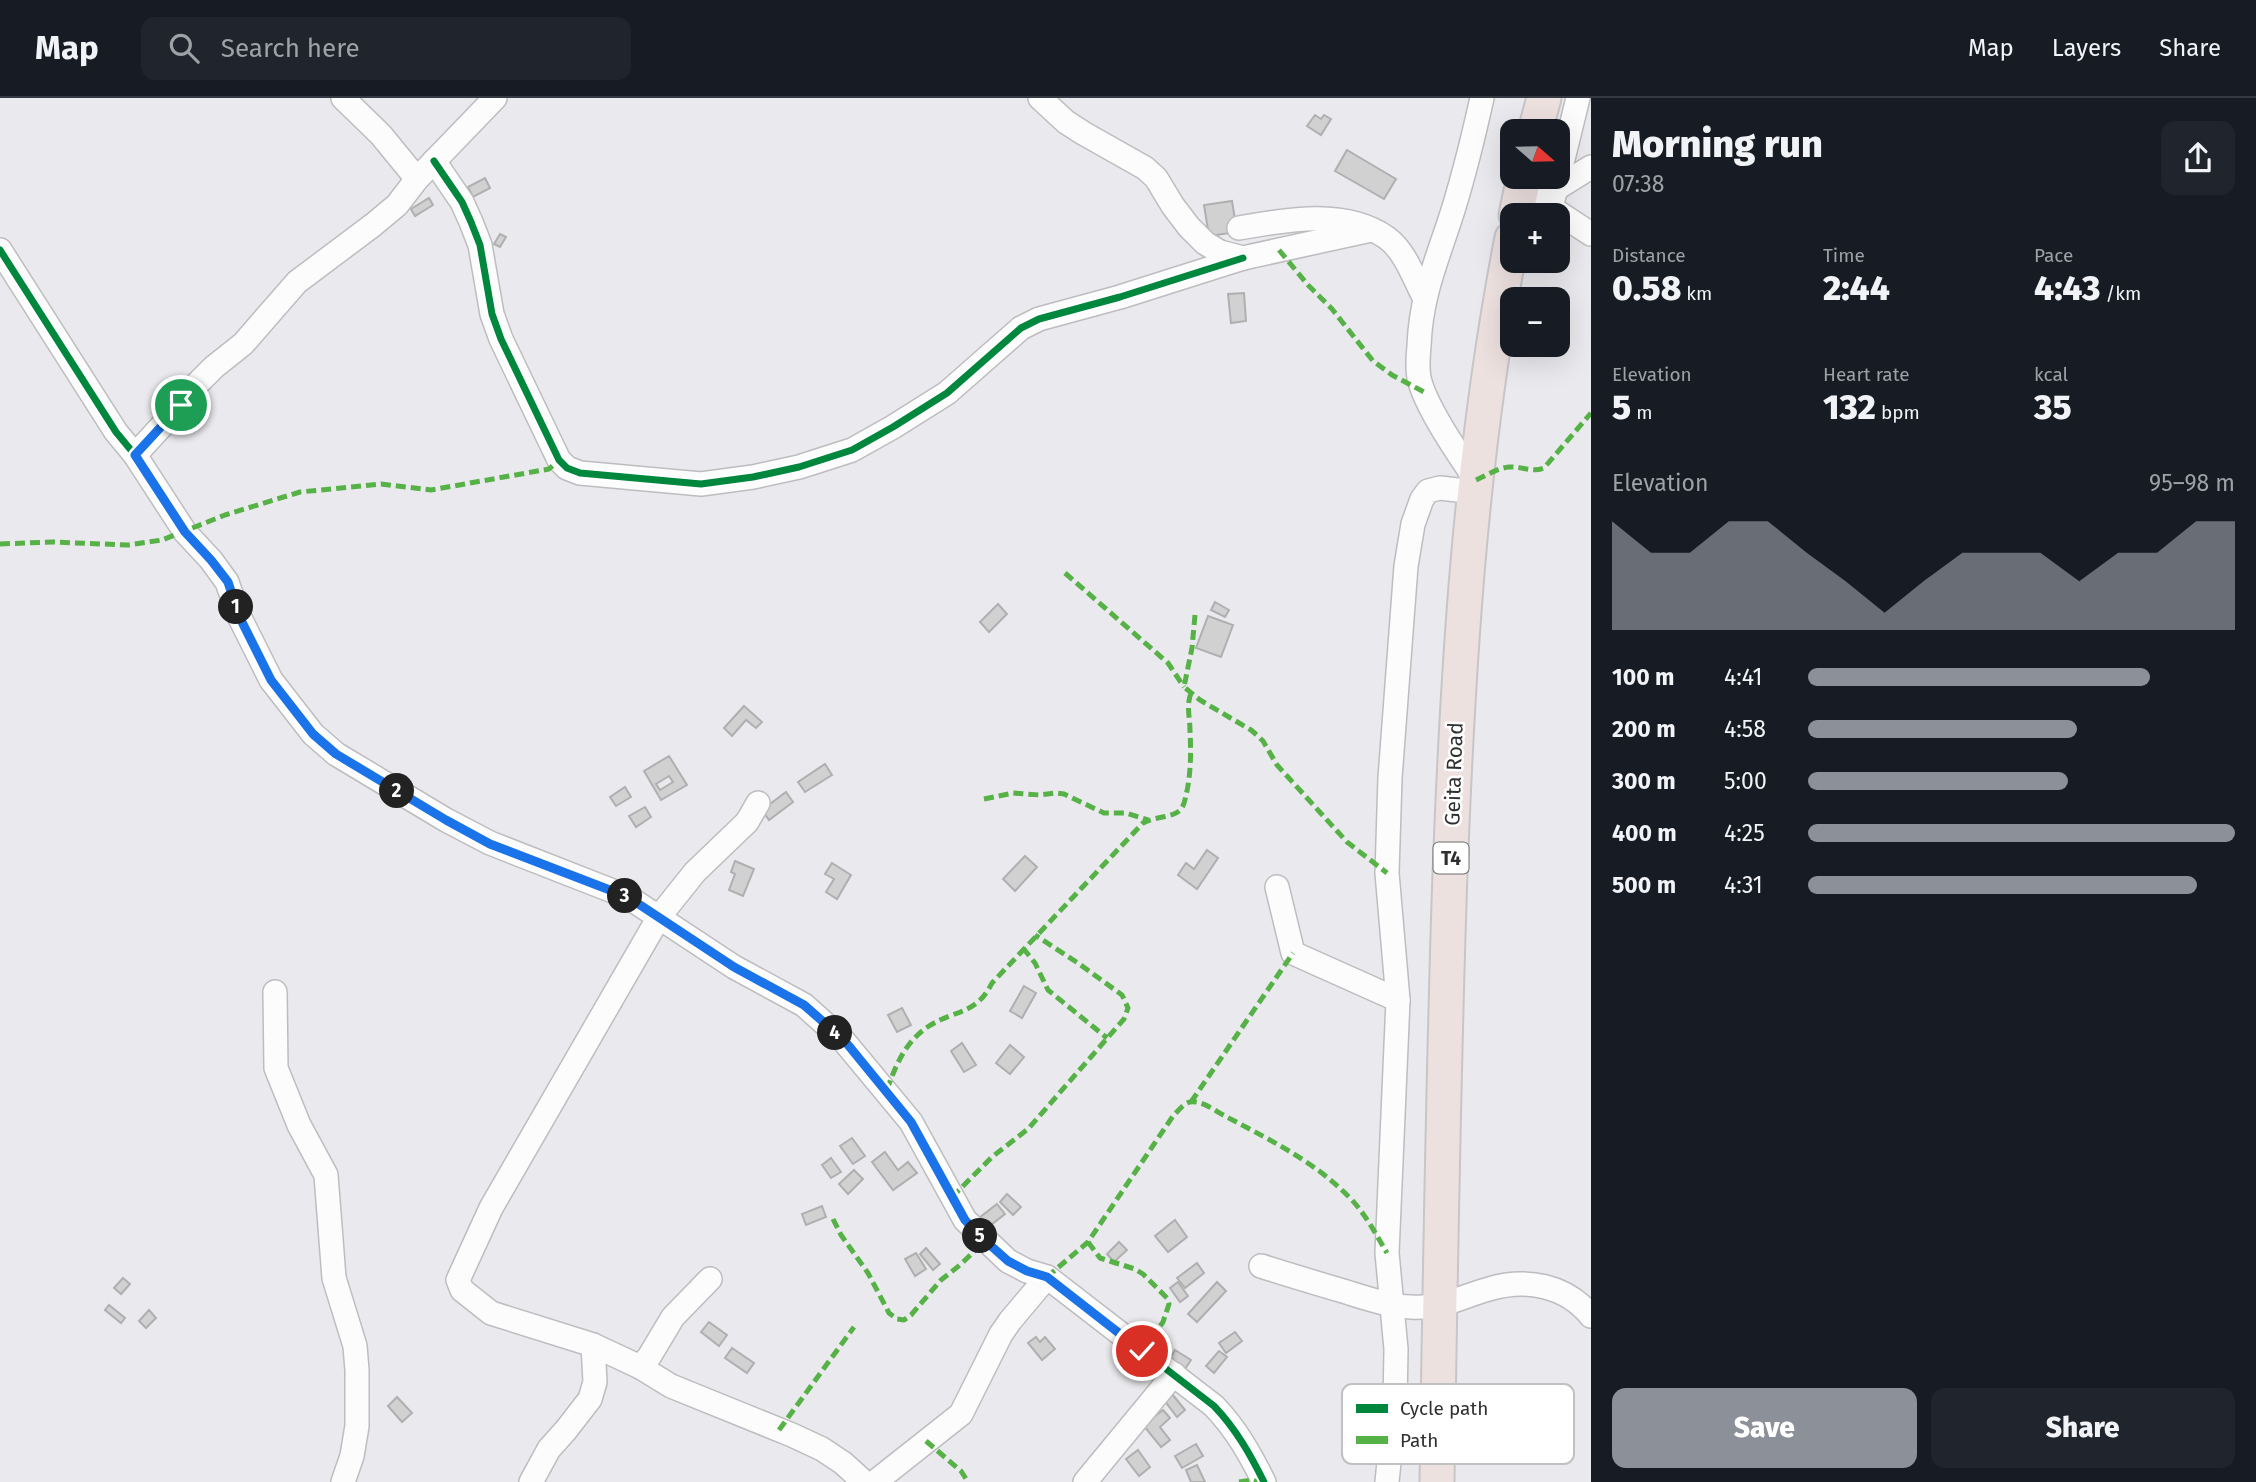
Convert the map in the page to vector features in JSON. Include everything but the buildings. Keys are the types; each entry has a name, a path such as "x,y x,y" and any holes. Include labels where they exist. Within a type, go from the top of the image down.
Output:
{"highway":[{"path":"1538,119 1544,98"},
{"name":"Geita Road","path":"1439,1384 1446,982 1455,737 1461,638 1476,486 1506,273"},
{"name":"Geita Road","path":"1437,1464 1437,1482"}],"street":[{"path":"343,98 381,135 417,179"},
{"path":"135,455 195,386 243,344 297,282 397,205 417,179 495,98"},
{"path":"1040,98 1066,122 1145,168 1156,178 1189,227 1211,248 1243,258"},
{"path":"1395,1384 1396,1349 1387,1253 1398,1000 1387,873 1390,778 1408,555 1413,524 1422,499 1428,491 1476,486 1424,392 1419,378 1419,333 1424,297 1454,206 1482,98"},
{"path":"1553,199 1578,98"},
{"path":"434,161 462,202 480,245 492,314 505,348 559,460 567,468 580,473 701,484 799,467 852,450 947,393 1021,328 1039,318 1120,298 1243,258 1371,230"},
{"path":"1553,199 1591,167"},
{"path":"1521,193 1553,199 1591,234"},
{"path":"1239,228 1278,221 1326,219 1353,222 1387,238 1397,248 1424,297"},
{"path":"0,250 116,432 135,455 185,532 228,582 239,616 271,680 313,734 336,754 490,844 628,897 744,973 795,999 844,1040 911,1122 965,1220 1008,1261 1047,1277 1214,1406 1248,1449 1264,1482"},
{"path":"758,803 747,822 702,865 659,917 491,1208 458,1280 462,1290 491,1312 593,1345 640,1367 671,1386 822,1449 864,1482"},
{"path":"1277,887 1293,953 1398,1000"},
{"path":"275,992 276,1068 299,1125 326,1175 334,1278 355,1346 357,1426 352,1456 343,1482"},
{"path":"1261,1266 1391,1305 1440,1307 1492,1288 1531,1284 1549,1287 1569,1295 1591,1316"},
{"path":"875,1482 961,1414 1001,1334 1047,1277"},
{"path":"640,1367 673,1317 710,1279"},
{"path":"531,1482 549,1449 590,1399 595,1382 593,1345"},
{"path":"1085,1482 1174,1374"},
{"path":"1387,1482 1389,1464"}],"marked path":[{"path":"1279,250 1332,309 1373,361 1424,392"},
{"path":"1476,480 1505,468 1544,468 1591,413"},
{"path":"0,544 53,542 128,545 162,540 225,515 300,492 381,484 431,490 549,469 559,460"},
{"path":"1065,573 1168,663 1184,687"},
{"path":"1195,615 1184,687 1258,736 1277,765 1347,842 1387,873"},
{"path":"887,1090 903,1054 921,1032 979,1001 992,983 1143,823 1172,815 1181,809 1190,768 1188,707 1191,693"},
{"path":"984,799 1013,793 1064,794 1104,813 1126,813 1148,820"},
{"path":"952,1197 992,1157 1028,1129 1124,1019 1128,1008 1122,995 1035,935"},
{"path":"1023,948 1035,963 1048,990 1107,1038"},
{"path":"1191,1102 1293,953"},
{"path":"1047,1277 1088,1242 1173,1116 1190,1102 1208,1106 1319,1171 1359,1208 1387,1253"},
{"path":"833,1219 868,1273 889,1313 897,1319 904,1320 911,1315 941,1280 985,1241"},
{"path":"1088,1242 1100,1258 1135,1269 1167,1298 1169,1304 1163,1322 1142,1351"},
{"path":"779,1430 854,1327"},
{"path":"926,1441 961,1471 968,1482"},
{"path":"1239,1482 1258,1482"}],"cycle path":[{"path":"434,161 462,202 480,245 492,314 501,339 559,460 567,468 580,473 701,484 799,467 852,450 947,393 1021,328 1039,319 1120,297 1243,258"},
{"path":"0,250 116,432 135,455 185,532 227,582 239,616 271,680 313,734 336,754 446,820 490,843 628,897 734,967 804,1005 843,1040 911,1122 965,1220 1008,1261 1047,1277 1214,1406 1242,1442 1264,1482"}],"route":[{"path":"181,405 135,455 185,532 228,582 239,616 271,680 313,734 336,754 446,820 490,844 628,897 734,967 804,1005 844,1040 887,1090 911,1122 965,1220 981,1237 1008,1261 1047,1277 1142,1351"}]}
